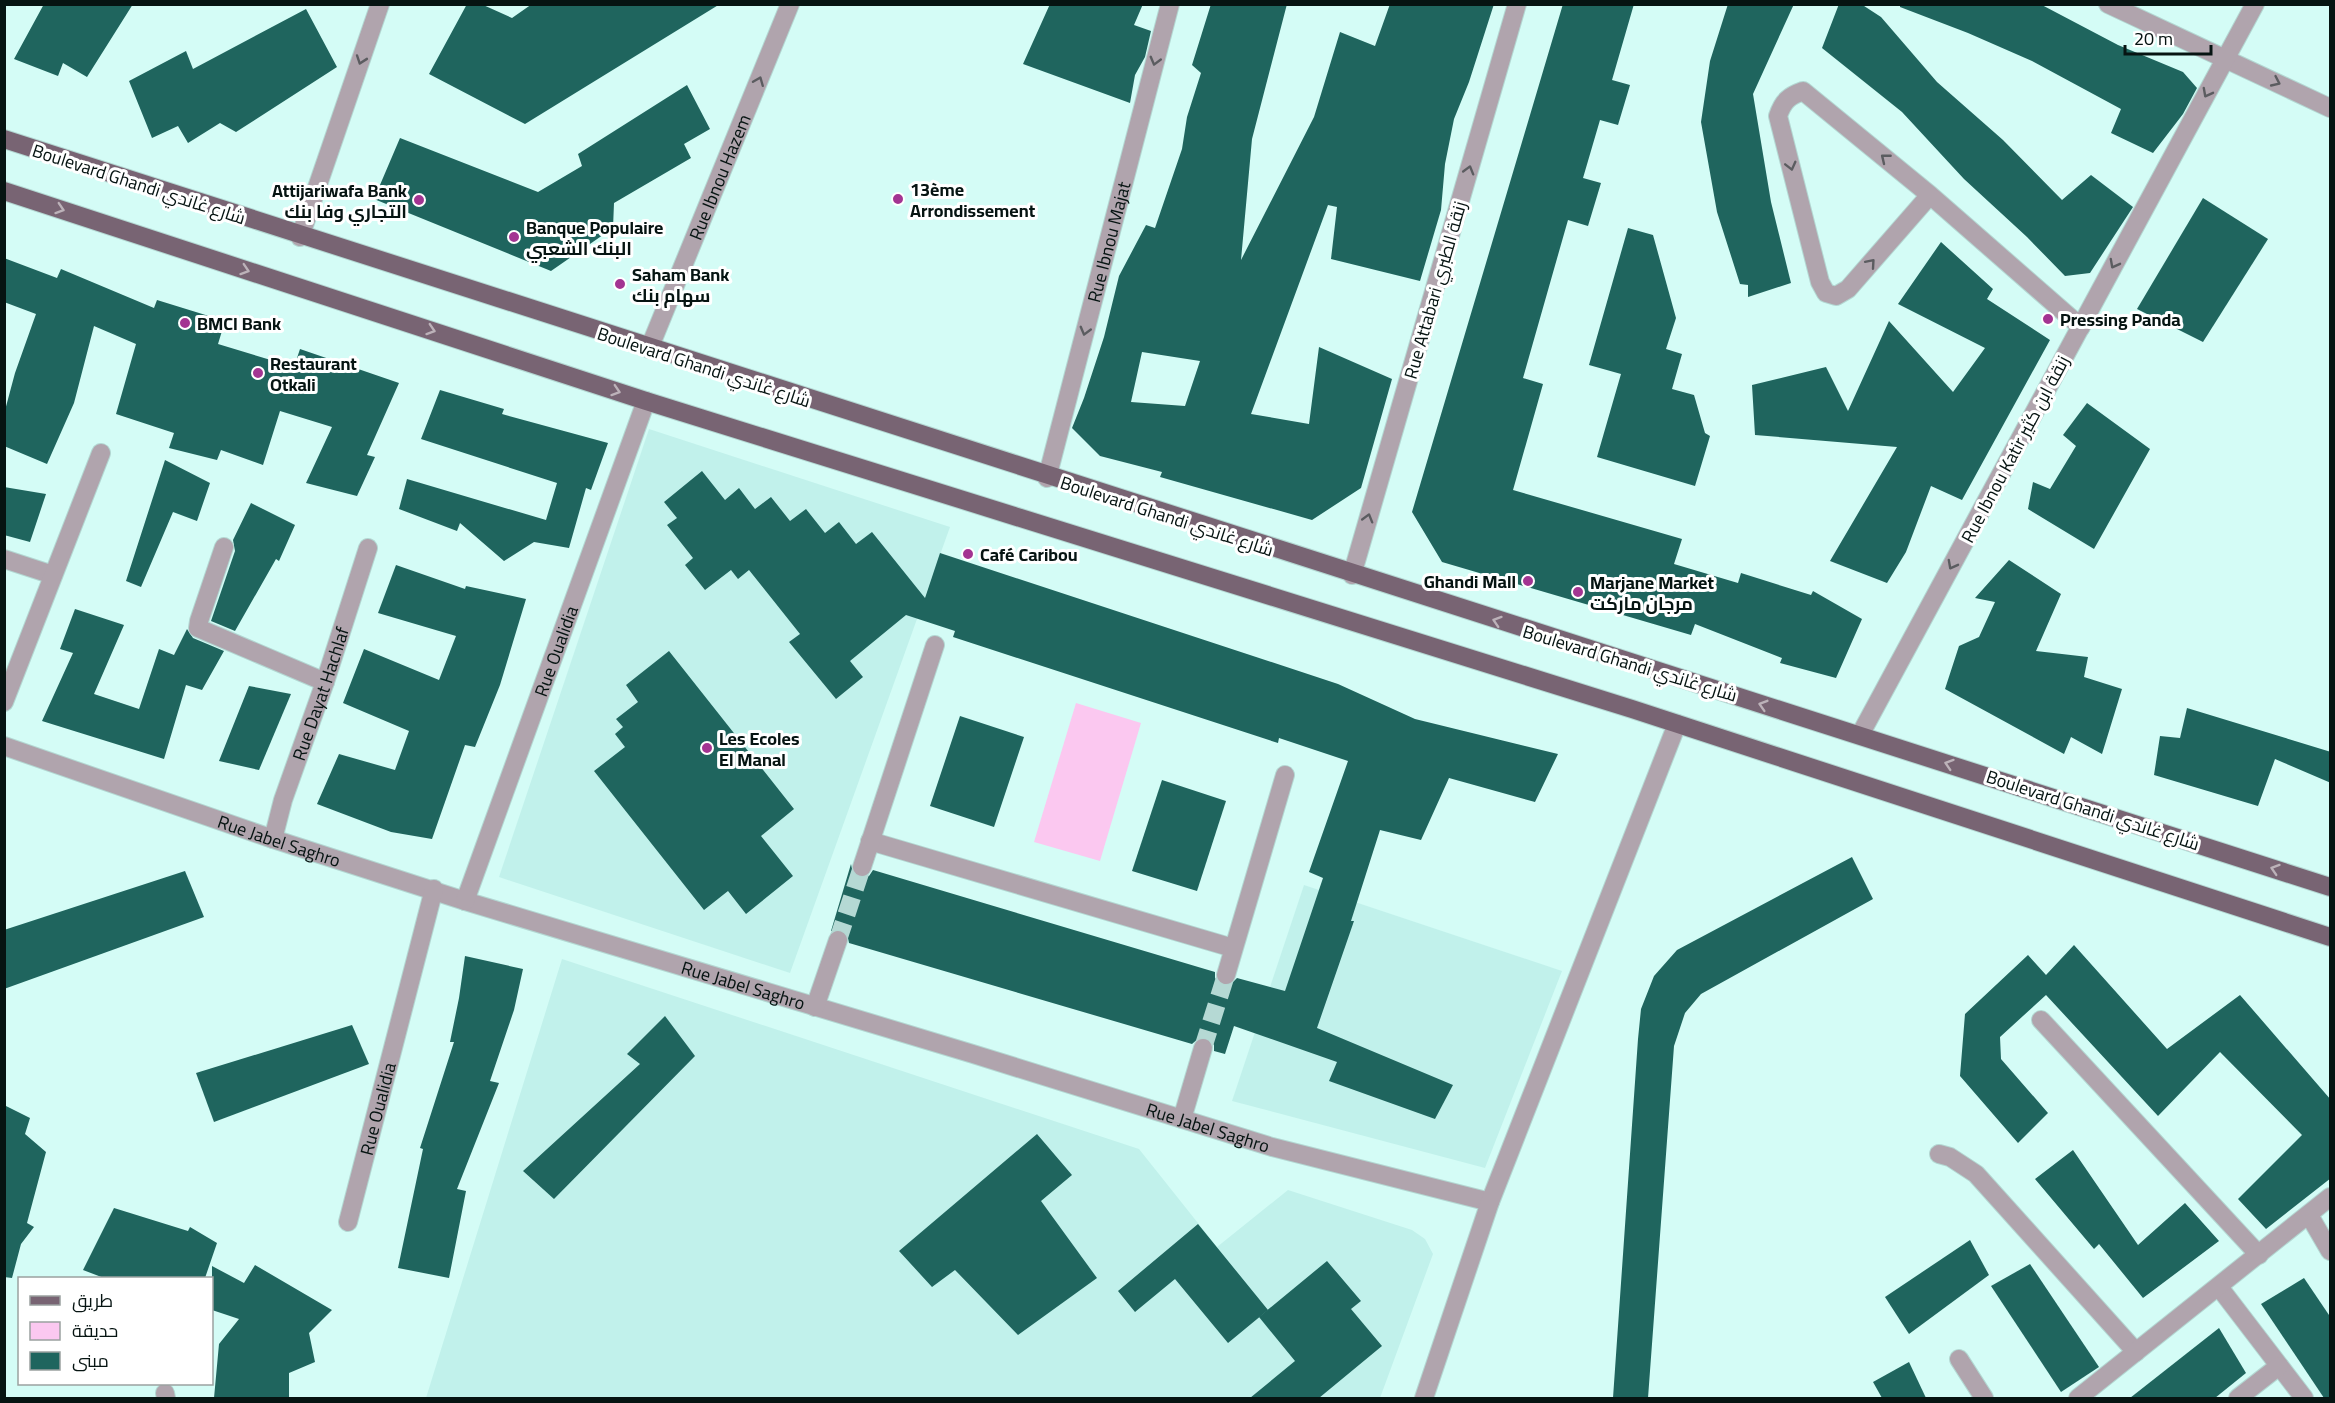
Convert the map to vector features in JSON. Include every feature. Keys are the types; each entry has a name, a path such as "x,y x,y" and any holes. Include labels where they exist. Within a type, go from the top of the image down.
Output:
{"main road":[{"name":"Boulevard Ghandi شارع غاندي","path":"4,139 1047,478 1860,735 2331,887"},
{"path":"4,191 646,401 1677,724 2331,937"}],"street":[{"path":"300,237 380,4"},
{"name":"Rue Ibnou Hazem","path":"649,349 790,4"},
{"name":"Rue Ibnou Majat","path":"1047,478 1170,4"},
{"name":"Rue Attabari زنقة الطبري","path":"1352,575 1517,4"},
{"path":"2108,4 2331,108"},
{"name":"Rue Ibnou Katir زنقة ابن كثير","path":"1860,735 2255,4"},
{"path":"1930,195 1848,290 1836,296 1826,293 1820,282 1778,116 1782,105 1790,96 1803,91 1930,195 2081,327"},
{"name":"Rue Oualidia","path":"465,901 646,401"},
{"path":"4,702 101,453"},
{"path":"224,547 198,628 325,682"},
{"name":"Rue Dayat Hachlaf","path":"273,838 283,800 325,682 368,548"},
{"path":"4,559 53,575"},
{"path":"862,867 935,645"},
{"path":"1424,1398 1490,1202 1677,724"},
{"name":"Rue Jabel Saghro","path":"4,746 465,901 1272,1147 1490,1202"},
{"path":"1226,975 1285,775"},
{"path":"870,841 1233,948"},
{"name":"Rue Oualidia","path":"348,1222 434,889"},
{"path":"815,1007 838,940"},
{"path":"2041,1020 2259,1255"},
{"path":"1182,1119 1203,1048"},
{"path":"1940,1154 1950,1157 1976,1174 2136,1352"},
{"path":"2078,1398 2331,1197"},
{"path":"2309,1215 2331,1251"},
{"path":"2219,1287 2304,1398"},
{"path":"1959,1359 1984,1398"},
{"path":"2238,1398 2278,1366"}],"shaded area":[{"name":"Les Ecoles El Manal","path":"649,429 950,527 790,973 499,877"},
{"path":"1304,885 1562,971 1485,1168 1232,1101"},
{"path":"562,959 1139,1149 1217,1247 1288,1190 1412,1230 1425,1239 1433,1254 1380,1398 426,1398"}],"green space":[{"path":"1076,703 1141,723 1100,861 1034,842"}],"building":[{"path":"44,4 133,4 87,77 63,63 58,76 14,59"},
{"path":"467,4 481,4 512,18 532,4 720,4 525,124 429,74"},
{"path":"1050,4 1143,4 1134,25 1151,31 1145,57 1135,75 1130,103 1023,64"},
{"path":"1211,4 1287,4 1252,139 1241,260 1314,117 1340,32 1375,46 1390,4 1494,4 1469,82 1454,119 1445,164 1441,210 1420,281 1331,259 1337,207 1328,205 1251,414 1309,424 1319,347 1392,379 1361,488 1312,520 1160,477 1162,472 1100,456 1072,428 1104,337 1119,276 1146,225 1155,228 1182,149 1187,117 1201,73 1192,65","holes":["1142,352 1200,361 1185,406 1131,402"]},
{"path":"1563,4 1634,4 1612,80 1630,85 1618,125 1600,120 1583,178 1601,183 1588,226 1568,220 1523,378 1543,384 1513,490 1682,539 1674,564 1738,583 1741,573 1811,595 1813,591 1862,619 1836,678 1780,663 1782,658 1695,624 1691,635 1442,562 1412,512"},
{"path":"1728,4 1794,4 1753,94 1771,202 1791,283 1748,297 1748,285 1740,284 1717,212 1701,122 1710,61"},
{"path":"1839,4 1861,4 1881,17 1937,82 2003,140 2062,200 2091,175 2133,207 2090,273 2065,276 2027,237 1964,179 1902,112 1822,48"},
{"path":"1900,4 2040,4 2118,45 2183,72 2197,88 2183,114 2153,153 2111,133 2121,109 2032,61 1900,7"},
{"path":"306,9 337,67 236,132 220,123 188,143 178,126 152,138 129,81 186,51 193,69"},
{"path":"687,85 710,129 684,144 691,158 614,203 613,228 551,271 374,199 400,138 538,192 582,166 578,154"},
{"path":"2203,198 2268,239 2203,342 2137,309"},
{"path":"1628,228 1653,235 1676,318 1666,349 1682,354 1672,389 1694,395 1705,433 1710,436 1695,486 1597,457 1621,374 1589,365"},
{"path":"1941,242 1993,289 1987,299 2050,340 1962,500 1931,486 1906,552 1887,583 1830,561 1897,447 1755,435 1752,385 1826,367 1848,411 1889,321 1953,392 1985,348 1898,304"},
{"path":"4,258 57,278 61,269 154,308 157,300 225,321 218,344 294,367 300,349 399,383 367,455 375,457 357,496 306,483 332,427 280,411 263,465 221,450 217,460 169,448 174,433 116,414 136,344 94,326 74,403 47,464 4,446 4,414 15,373 36,314 4,302"},
{"path":"440,390 504,409 502,414 608,443 591,490 586,488 569,548 534,542 504,561 460,523 457,531 399,509 407,479 546,520 557,483 421,439"},
{"path":"2087,403 2150,449 2094,549 2028,509 2033,482 2050,489 2076,446 2063,435"},
{"path":"165,460 210,483 197,521 173,512 141,587 126,581"},
{"path":"702,471 725,500 739,488 755,509 771,497 790,521 806,509 825,533 839,522 856,544 872,532 925,598 940,553 1338,684 1415,719 1558,754 1535,802 1449,778 1421,840 1380,830 1351,921 1354,921 1317,1028 1453,1085 1435,1119 1329,1081 1337,1062 1234,1026 1225,1054 1214,1051 1214,1045 1207,1037 1200,1037 1192,1044 849,943 847,933 842,930 831,931 851,864 853,874 859,878 869,876 873,870 1215,972 1215,978 1222,986 1229,986 1237,978 1285,991 1323,878 1309,872 1348,761 1279,738 1278,743 953,637 955,631 906,615 850,661 863,677 836,699 789,642 800,634 749,570 738,579 731,570 705,590 685,565 693,558 667,525 677,518 664,502"},
{"path":"4,487 46,494 30,542 4,535"},
{"path":"251,503 295,525 279,561 276,559 235,631 211,621 235,551 233,540"},
{"path":"2009,560 2061,594 2036,651 2088,657 2084,677 2122,689 2102,754 2071,737 2064,754 1945,689 1959,646 1979,637 1995,602 1975,598"},
{"path":"396,565 465,589 466,586 526,599 500,685 475,747 465,745 432,839 391,832 317,804 339,754 395,770 409,731 343,703 364,649 439,680 456,636 378,613"},
{"path":"75,609 124,625 94,694 139,709 159,649 174,655 187,629 193,638 224,651 202,690 186,685 164,759 42,721 73,653 60,649"},
{"path":"669,651 794,809 761,836 793,876 746,914 728,891 704,910 594,771 625,747 615,734 623,727 616,719 638,702 626,685"},
{"path":"249,686 291,694 259,770 219,761"},
{"path":"2187,708 2331,752 2331,783 2275,759 2258,806 2154,775 2160,736 2180,738"},
{"path":"960,716 1024,737 994,827 930,806"},
{"path":"1162,780 1226,801 1197,891 1132,871"},
{"path":"1852,857 1873,899 1701,994 1685,1013 1674,1046 1648,1398 1613,1398 1638,1039 1641,1009 1654,976 1677,950"},
{"path":"185,871 204,917 4,989 4,930"},
{"path":"2074,945 2167,1049 2240,995 2331,1100 2331,1178 2266,1229 2238,1199 2302,1135 2220,1052 2158,1116 2046,995 2000,1037 2001,1059 2048,1113 2018,1143 1960,1076 1965,1014 2028,955 2046,975"},
{"path":"465,956 523,969 514,1010 490,1081 499,1083 457,1189 466,1191 449,1278 398,1268 423,1149 420,1148 454,1042 450,1042"},
{"path":"665,1016 695,1056 554,1199 523,1171 640,1064 627,1054"},
{"path":"352,1025 369,1064 214,1122 196,1073"},
{"path":"4,1105 30,1118 25,1134 46,1152 27,1223 34,1227 21,1244 12,1278 4,1277"},
{"path":"1037,1134 1072,1175 1041,1201 1097,1278 1018,1335 955,1270 932,1287 899,1251"},
{"path":"2073,1150 2138,1245 2185,1203 2219,1241 2143,1298 2099,1244 2094,1249 2035,1179"},
{"path":"114,1208 188,1231 190,1227 217,1243 205,1277 101,1277 83,1270"},
{"path":"1198,1224 1268,1310 1228,1343 1175,1279 1135,1312 1118,1291"},
{"path":"1970,1240 1989,1275 1909,1334 1885,1297"},
{"path":"1327,1261 1361,1301 1351,1309 1382,1346 1319,1398 1250,1398 1295,1361 1259,1317"},
{"path":"2030,1264 2099,1367 2061,1392 1991,1286"},
{"path":"255,1265 332,1310 309,1333 315,1362 289,1373 289,1398 214,1398 219,1344 239,1319 213,1310 212,1266 244,1283"},
{"path":"2304,1278 2331,1318 2331,1398 2324,1398 2261,1304"},
{"path":"2219,1328 2246,1373 2215,1398 2130,1398"},
{"path":"1909,1362 1926,1398 1882,1398 1873,1382"}],"tunnel":[{"path":"838,940 862,867"},
{"path":"1203,1048 1226,975"}],"place":[{"name":"13ème Arrondissement","path":"898,199"},
{"name":"Attijariwafa Bank التجاري وفا بنك","path":"419,200"},
{"name":"Banque Populaire البنك الشعبي","path":"514,237"},
{"name":"Saham Bank سهام بنك","path":"620,284"},
{"name":"Pressing Panda","path":"2048,319"},
{"name":"BMCI Bank","path":"185,323"},
{"name":"Restaurant Otkali","path":"258,373"},
{"name":"Café Caribou","path":"968,554"},
{"name":"Ghandi Mall","path":"1528,581"},
{"name":"Marjane Market مرجان ماركت","path":"1578,592"},
{"name":"Les Ecoles El Manal","path":"707,748"}]}
